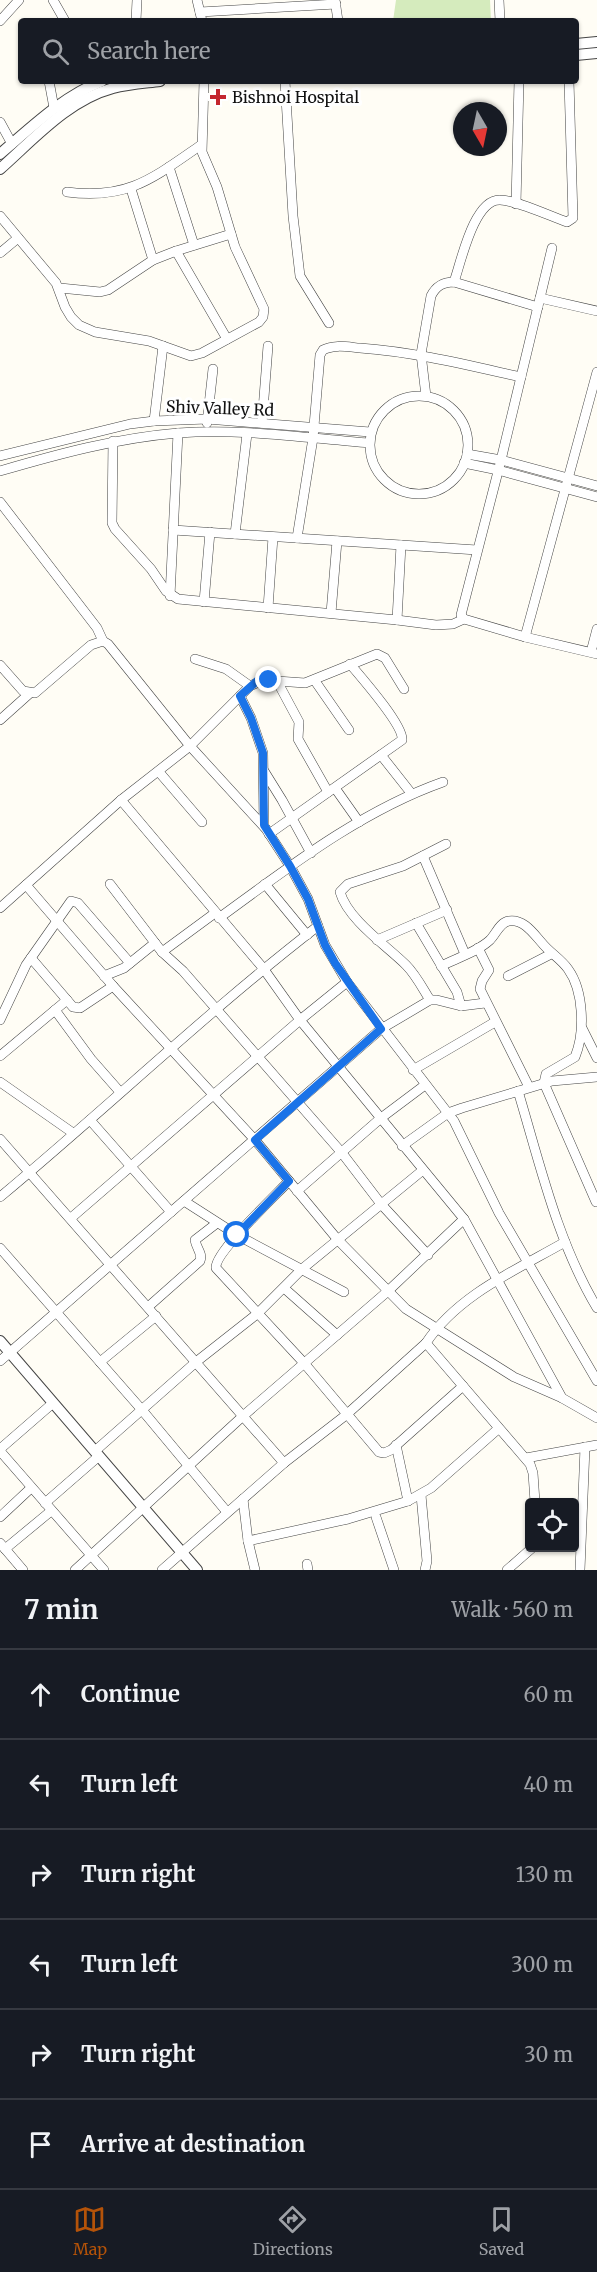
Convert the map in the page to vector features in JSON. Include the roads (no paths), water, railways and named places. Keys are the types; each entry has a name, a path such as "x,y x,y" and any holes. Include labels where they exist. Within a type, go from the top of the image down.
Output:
{"street":[{"path":"0,21 19,0"},
{"path":"53,0 63,18"},
{"path":"136,18 137,0"},
{"path":"197,0 201,17 256,4 335,2 338,18"},
{"path":"499,0 500,18"},
{"path":"579,44 597,42"},
{"path":"579,55 597,53"},
{"path":"50,84 54,108"},
{"path":"0,154 54,108 82,89 94,84"},
{"path":"0,169 70,108 89,97 113,88 140,84"},
{"path":"0,216 60,288 71,317 86,329 149,341 191,356 202,353 259,321 264,314 231,234 201,145 204,84"},
{"path":"285,84 293,216 300,276 329,323"},
{"path":"516,204 519,84"},
{"path":"454,282 476,218 481,210 495,200 502,199 567,222 575,215 569,84"},
{"path":"0,122 12,144"},
{"path":"67,192 100,195 130,189 169,167 201,145"},
{"path":"169,167 194,245"},
{"path":"130,189 153,260"},
{"path":"60,288 100,292 108,290 153,260 231,234"},
{"path":"0,254 18,238"},
{"path":"464,619 460,611 499,465 552,248"},
{"path":"176,251 227,339"},
{"path":"426,396 421,354 431,296 442,284 454,282 539,303 597,311"},
{"path":"154,421 163,346"},
{"path":"262,423 268,346"},
{"path":"297,538 313,438 320,355 323,350 335,346 421,354 521,377"},
{"path":"206,432 213,369"},
{"path":"525,637 597,372"},
{"path":"426,396 444,402 462,419 467,432 469,444 463,469 452,483 442,489 422,495 399,491 380,476 371,461 370,432 377,417 387,406 407,397 426,396"},
{"name":"Shiv Valley Rd","path":"0,456 130,424 154,421 207,419 370,432"},
{"name":"Shiv Valley Rd","path":"0,471 113,441 178,433 206,432 369,442"},
{"path":"170,596 178,433"},
{"path":"235,534 247,434"},
{"path":"113,441 112,523 152,569 170,596 204,602 445,626 464,619 525,637 594,653 597,629"},
{"path":"466,458 597,486"},
{"path":"499,465 566,489 597,497"},
{"path":"0,502 97,628 103,641 114,649 190,746 264,825 308,899 325,945 347,982 448,1113 500,1213 597,1381"},
{"path":"173,530 477,550"},
{"path":"204,602 210,532"},
{"path":"268,608 273,537"},
{"path":"331,613 337,541"},
{"path":"397,620 402,545"},
{"path":"0,720 29,694 40,690 91,645 103,641"},
{"path":"0,906 121,800 190,746 250,686 263,680 305,683 315,681 377,654 381,655 404,689"},
{"path":"195,659 226,669 250,686"},
{"path":"269,834 402,740 403,735 387,710 350,664"},
{"path":"0,665 19,687 29,694"},
{"path":"277,681 299,722 298,739 331,790 359,822"},
{"path":"315,681 349,730"},
{"path":"240,696 259,740 264,771 264,825"},
{"path":"381,755 411,793"},
{"path":"264,771 311,852"},
{"path":"159,772 202,822"},
{"path":"162,952 359,822 411,793 443,782"},
{"path":"121,800 263,968 300,1020 464,1220 561,1398"},
{"path":"430,1000 408,967 370,934 340,896 341,889 348,884 403,866 446,844"},
{"path":"423,856 465,954"},
{"path":"110,884 162,952 183,971 342,1153 381,1204 428,1255"},
{"path":"265,884 307,935"},
{"path":"26,885 104,976 255,1140 338,1240 406,1309 462,1342 514,1377 561,1398 597,1418"},
{"path":"0,1020 31,958 68,903 74,900 130,963"},
{"path":"377,940 447,910"},
{"path":"441,966 478,948 488,941 503,923 513,921 522,923 551,954 566,966 574,983 581,1012 582,1028 575,1057 546,1074 544,1083 596,1202"},
{"path":"416,923 457,992 460,1006"},
{"path":"0,1197 120,1092 172,1050 263,968 318,926"},
{"path":"104,976 130,963 155,943"},
{"path":"478,948 488,966 488,973 480,986 486,1003 529,1088"},
{"path":"508,976 551,954"},
{"path":"31,958 73,1007 80,1008 113,986"},
{"path":"71,1218 212,1094 347,982"},
{"path":"0,1056 67,1000"},
{"path":"0,1361 381,1029 430,1000 460,1006 486,1003"},
{"path":"55,1010 91,1059 120,1092"},
{"path":"413,1070 495,1022"},
{"path":"582,1028 597,1058"},
{"path":"402,1146 448,1113 544,1083 597,1077"},
{"path":"0,1082 74,1133"},
{"path":"297,1191 381,1118 425,1085"},
{"path":"518,1091 565,1242 577,1272 597,1308"},
{"path":"90,1120 171,1212"},
{"path":"0,1139 284,1463"},
{"path":"23,1570 3,1546 48,1507 97,1453 142,1410 196,1362 257,1314 302,1269 423,1170"},
{"path":"289,1181 237,1235 218,1258 216,1268 304,1363 379,1452 384,1453 396,1445 463,1386"},
{"path":"184,1201 237,1235 344,1292"},
{"path":"75,1570 243,1416 388,1291 464,1220"},
{"path":"148,1307 200,1261 195,1240 218,1223"},
{"path":"162,1570 284,1463 346,1415 426,1343 436,1328 476,1293 565,1242"},
{"path":"2,1253 56,1311 227,1512"},
{"path":"284,1288 337,1335"},
{"path":"100,1362 156,1316"},
{"path":"0,1341 197,1570"},
{"path":"426,1343 498,1429 526,1458 533,1473 535,1498"},
{"path":"53,1403 0,1450 104,1570"},
{"path":"248,1541 348,1519 408,1501 421,1495 498,1429"},
{"path":"396,1445 408,1501"},
{"path":"526,1458 597,1445"},
{"path":"580,1570 585,1447"},
{"path":"0,1517 32,1488"},
{"path":"421,1495 427,1561 425,1570"},
{"path":"243,1499 254,1569"},
{"path":"376,1517 394,1570"},
{"path":"507,1570 527,1552"}],"place":[{"name":"Bishnoi Hospital","path":"218,97"}]}
